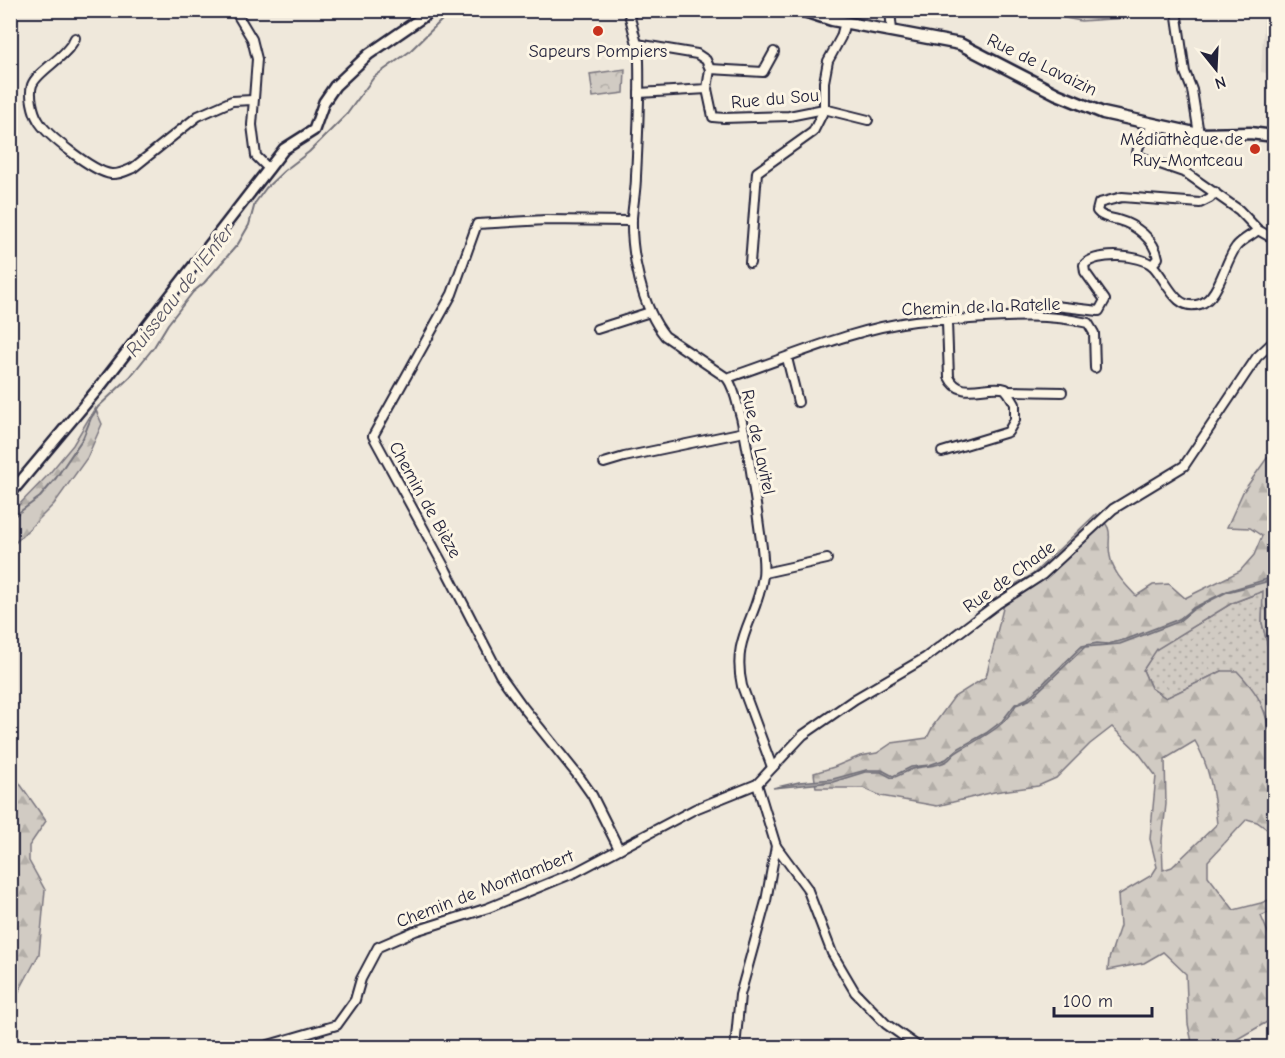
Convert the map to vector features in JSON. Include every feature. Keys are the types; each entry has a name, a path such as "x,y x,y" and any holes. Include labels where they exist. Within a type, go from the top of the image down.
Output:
{"main road":[{"name":"Rue de Lavaizin","path":"801,10 845,22 960,44 1057,94 1103,113 1199,134 1250,133 1275,136"}],"street":[{"path":"10,494 102,384 284,149 314,130 324,102 335,86 369,54 433,10"},
{"name":"Rue de Lavitel","path":"628,10 637,44 639,93 636,180 632,219 636,259 650,312 665,336 727,378 731,384 744,432 752,468 764,573 759,598 738,651 739,674 772,766"},
{"path":"890,10 892,31"},
{"path":"1176,10 1185,72 1192,90 1199,134"},
{"path":"237,14 252,39 257,59 252,125 256,156 269,169"},
{"path":"750,262 757,172 813,132 824,109 824,82 828,61 841,37 845,22"},
{"path":"75,38 71,48 33,82 30,92 35,113 38,121 63,146 79,158 111,174 121,174 133,168 198,116 232,101 253,100"},
{"path":"637,44 697,54 706,60 710,69 763,72 774,52"},
{"name":"Rue du Sou","path":"710,69 707,88 713,117 789,116 824,109 868,120"},
{"name":"Rue du Sou","path":"639,93 707,88"},
{"path":"1153,125 1150,132 1139,143 1137,153 1140,157 1186,174 1239,210 1258,230 1275,239"},
{"path":"1152,265 1158,258 1156,249 1149,239 1136,228 1100,214 1097,211 1099,203 1122,197 1200,203 1210,198 1215,192"},
{"name":"Chemin de Bièze","path":"619,849 592,795 500,675 373,436 452,294 477,224 632,219"},
{"path":"1055,306 1099,311 1105,300 1085,272 1084,265 1089,260 1119,256 1152,265 1175,297 1186,304 1199,305 1211,298 1235,249 1258,230"},
{"path":"597,328 650,312"},
{"name":"Chemin de la Ratelle","path":"727,378 862,333 915,321 947,322 986,318 1066,317 1088,323 1094,333 1095,368"},
{"path":"942,452 1008,432 1015,420 1015,404 1007,391 1002,388 965,390 952,384 949,377 947,322"},
{"name":"Rue de Chade","path":"757,784 803,735 855,699 925,658 1063,558 1113,509 1184,466 1257,357 1275,341"},
{"path":"787,358 798,402"},
{"path":"1007,391 1062,392"},
{"path":"604,464 624,457 744,432"},
{"path":"764,573 827,559"},
{"path":"757,784 776,846 807,888 832,953 855,992 886,1024 920,1047"},
{"name":"Chemin de Montlambert","path":"258,1047 336,1025 355,999 361,979 378,947 415,931 488,908 576,872 695,809 757,784"},
{"path":"735,1047 740,995 766,902 776,846"}],"shaded area":[{"path":"1264,18 1274,19 1274,74 1261,72"}],"green space":[{"path":"1027,11 1126,11 1126,18 1081,21"},
{"path":"625,69 624,93 593,97 590,74"},
{"path":"95,408 102,424 87,458 54,504 11,547 11,513 73,445"},
{"path":"1274,448 1274,670 1262,623 1263,591 1232,603 1157,649 1143,670 1151,688 1166,698 1222,671 1237,671 1258,697 1269,729 1274,731 1274,834 1257,822 1247,819 1208,861 1208,876 1234,910 1274,898 1274,910 1261,916 1274,947 1274,979 1272,981 1274,1018 1227,1047 1193,1047 1188,1024 1186,974 1163,952 1144,963 1108,970 1109,959 1120,926 1118,895 1152,875 1157,867 1150,839 1156,776 1138,752 1112,727 1090,744 1056,778 1038,786 994,792 937,806 881,796 863,788 816,788 814,773 860,756 877,753 892,743 927,738 954,697 986,677 1008,588 1032,575 1096,514 1109,529 1109,549 1114,568 1136,596 1153,585 1169,584 1185,598 1240,571 1254,555 1262,536 1250,528 1227,527 1243,492","holes":["1195,741 1210,781 1217,824 1172,867 1163,870 1162,841 1166,804 1165,759"]},
{"path":"1264,591 1262,623 1274,670 1274,731 1269,729 1265,712 1222,671 1166,698 1151,688 1143,670 1156,649 1232,603"},
{"path":"18,781 46,821 29,846 29,861 45,890 39,954 11,1006 10,786"}],"water":[{"path":"1274,577 1274,580 1227,592 1194,609 1178,622 1120,644 1085,647 1029,700 1016,705 1011,714 997,727 942,763 914,768 892,778 881,772 865,772 833,782 773,788 799,782 833,779 866,770 882,770 893,776 911,767 929,765 946,759 959,748 1002,721 1015,704 1028,698 1082,646 1097,643 1108,644 1127,639 1179,619 1193,608 1227,591"}],"waterway":[{"name":"Ruisseau de l'Enfer","path":"10,519 40,497 56,478 83,438 98,407 130,377 193,292 204,283 238,244 249,225 255,203 266,188 309,152 347,114 374,77 409,52 447,15 456,10"}],"place":[{"name":"Sapeurs Pompiers","path":"598,31"},
{"name":"Médiathèque de Ruy-Montceau","path":"1255,149"}]}
